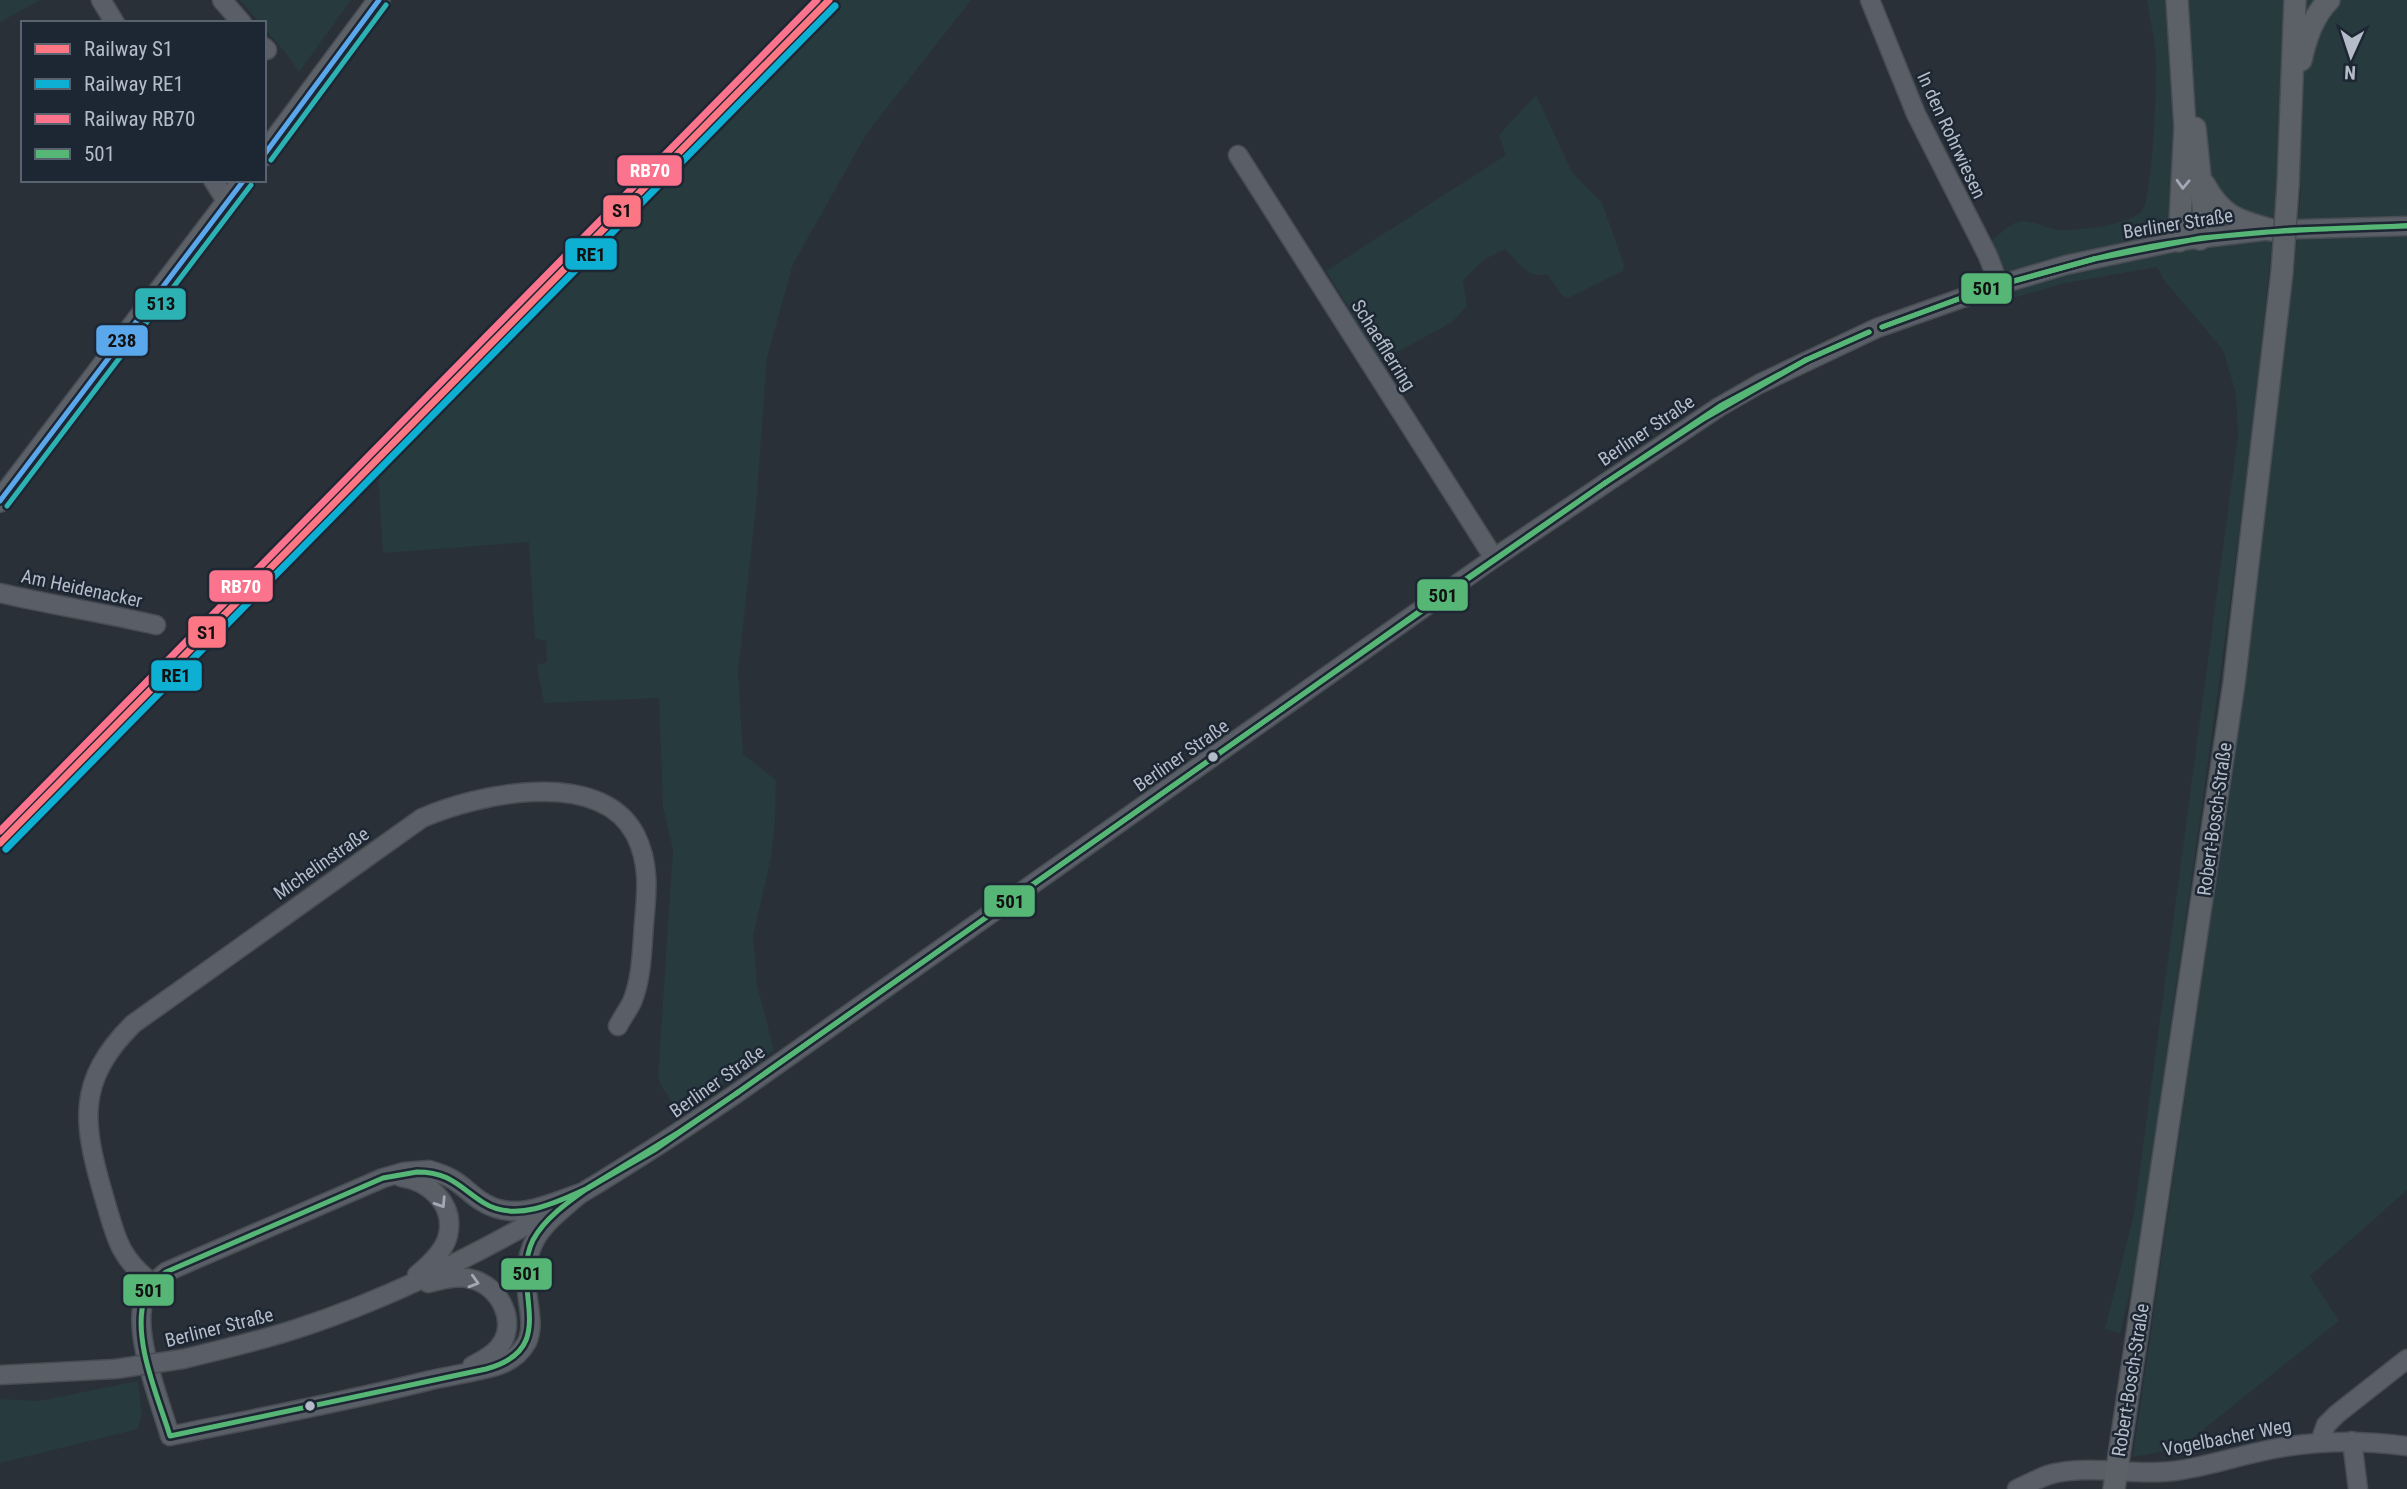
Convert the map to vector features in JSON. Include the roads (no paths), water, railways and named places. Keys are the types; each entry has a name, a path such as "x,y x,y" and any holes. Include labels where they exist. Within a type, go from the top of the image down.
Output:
{"main road":[{"path":"266,152 379,0"},
{"path":"2177,0 2189,240"},
{"path":"2185,0 2204,215 2189,240"},
{"name":"Robert-Bosch-Straße","path":"2115,1479 2234,683 2282,272 2290,146 2293,0"},
{"name":"Robert-Bosch-Straße","path":"2290,146 2305,0"},
{"path":"2296,93 2308,35 2320,9 2329,0"},
{"path":"2201,178 2214,202 2227,213 2271,230"},
{"path":"0,501 242,182"}],"street":[{"path":"100,0 114,21"},
{"path":"222,0 241,21"},
{"name":"In den Rohrwiesen","path":"1870,0 1916,114 1988,256 1999,285"},
{"name":"Schaefflerring","path":"1238,155 1493,558"},
{"path":"214,182 227,202"},
{"name":"Berliner Straße","path":"0,1375 115,1369 183,1359 298,1329 384,1296 481,1249 581,1193 668,1140 737,1093 1493,558 1718,407 1759,384 1877,328 1999,285 2066,265 2189,240 2271,230 2407,226"},
{"name":"Am Heidenacker","path":"0,593 156,625"},
{"name":"Michelinstraße","path":"152,1283 134,1269 118,1244 92,1155 88,1108 91,1089 102,1062 117,1039 132,1024 422,818 495,795 544,792 577,795 592,800 616,813 626,822 642,850 647,886 638,982 632,1002 618,1026"},
{"path":"429,1170 450,1177 480,1201 497,1210 510,1212 525,1212 581,1193 537,1234 532,1245 527,1261 526,1280 530,1326 528,1340 519,1354 500,1364 397,1389 170,1436 141,1331 144,1298 152,1283 174,1269 383,1178 404,1172 429,1170"},
{"path":"383,1178 403,1177 420,1182 445,1204 449,1218 448,1236 440,1252 420,1273 384,1296"},
{"path":"384,1296 454,1277 472,1279 488,1286 498,1296 505,1315 505,1336 498,1348 485,1359 459,1373"},
{"path":"2320,1442 2326,1425 2337,1414 2407,1359"},
{"path":"2352,1441 2358,1489"},
{"name":"Vogelbacher Weg","path":"2017,1489 2053,1473 2080,1470 2115,1479 2132,1472 2177,1470 2272,1449 2320,1442 2352,1441 2407,1446"}],"rail line":[{"name":"RB70","path":"0,831 817,0"},
{"name":"S1","path":"0,843 829,0"},
{"name":"RE1","path":"6,849 835,6"}]}
